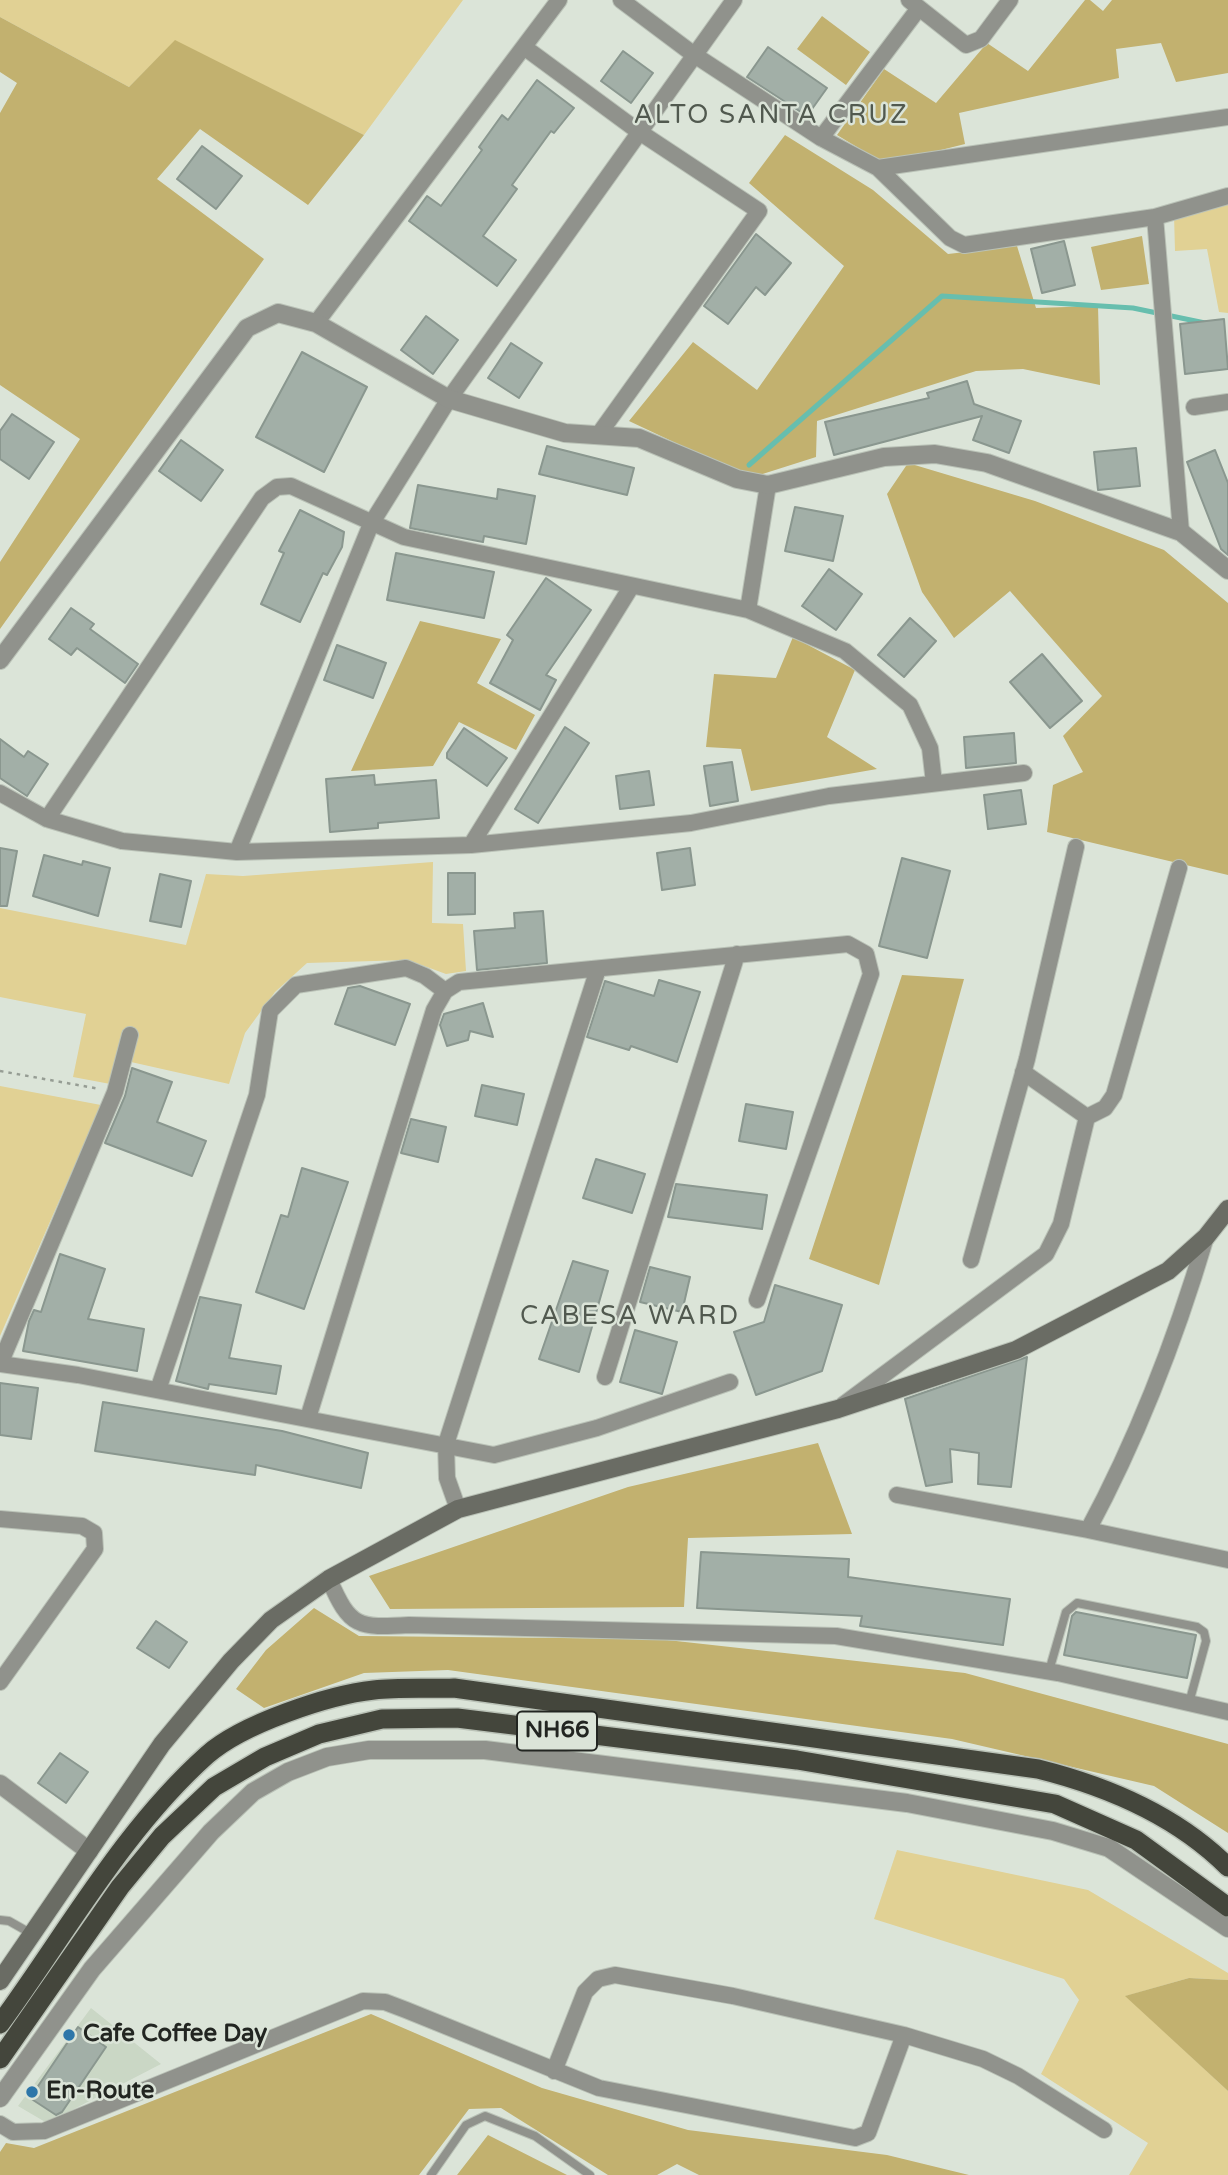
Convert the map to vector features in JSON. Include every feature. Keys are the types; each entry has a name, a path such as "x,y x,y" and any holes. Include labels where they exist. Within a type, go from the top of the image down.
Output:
{"highway":[{"name":"NH66","path":"0,2024 158,1806 209,1753 259,1724 314,1704 373,1690 454,1688 1038,1769 1122,1794 1163,1819 1228,1867"},
{"name":"NH66","path":"0,2059 120,1887 162,1836 214,1787 265,1757 319,1734 382,1719 457,1718 783,1759 996,1791 1055,1804 1136,1840 1228,1907"}],"main road":[{"path":"0,1981 162,1744 231,1661 271,1620 330,1579 458,1509 838,1409 1016,1350 1168,1271 1206,1237 1228,1209"}],"street":[{"path":"316,323 559,0"},
{"path":"621,0 693,54 821,138 878,168 950,238 964,245 1155,217 1228,196"},
{"path":"237,852 371,524 449,399 734,0"},
{"path":"821,138 914,4 966,45 981,39 1010,0"},
{"path":"524,47 639,131 759,211 599,434"},
{"path":"878,168 1228,117"},
{"path":"1155,217 1181,533"},
{"path":"0,660 247,328 278,313 316,323 449,399 565,433 639,438 737,479 768,485 884,457 935,454 987,463 1181,533 1228,570"},
{"path":"1194,407 1228,402"},
{"path":"748,610 768,485"},
{"path":"47,819 262,498 277,487 291,486 404,537 748,610 845,651 911,705 930,748 934,783"},
{"path":"471,845 631,587"},
{"path":"0,793 47,819 122,841 237,852 471,845 691,824 829,796 1024,773"},
{"path":"971,1261 1023,1072 1076,847"},
{"path":"838,1409 1046,1254 1061,1224 1087,1117 1105,1108 1114,1095 1179,869"},
{"path":"308,1418 434,1010 445,991 459,982 848,944 866,954 871,974 757,1300"},
{"path":"604,1377 737,954"},
{"path":"158,1390 257,1095 270,1011 296,985 405,968 425,976 445,991"},
{"path":"458,1509 447,1478 446,1444 598,969"},
{"path":"130,1035 115,1092 0,1364 158,1390 494,1455 597,1428 730,1382"},
{"path":"1023,1072 1087,1117"},
{"path":"1088,1530 1114,1482 1149,1400 1183,1315 1206,1237"},
{"path":"897,1495 1088,1530 1228,1560"},
{"path":"0,1519 82,1526 94,1533 95,1549 0,1682"},
{"path":"330,1579 344,1612 372,1627 409,1625 836,1636 1049,1671 1228,1712"},
{"path":"0,2098 92,1969 211,1832 253,1792 288,1772 327,1757 369,1750 485,1750 906,1803 1053,1831 1109,1848 1228,1928"},
{"path":"0,1784 89,1851"},
{"path":"554,2071 585,1992 598,1979 615,1975 733,1996 904,2035 983,2059 1018,2076 1104,2130"},
{"path":"0,2124 13,2132 44,2132 363,2001 385,2002 599,2088 855,2138 868,2133 904,2035"}],"lane":[{"path":"1049,1671 1066,1612 1077,1603 1198,1627 1204,1632 1206,1641 1189,1703"},
{"path":"0,1920 9,1921 32,1934"},
{"path":"431,2175 467,2125 485,2116 535,2136 590,2175"}],"path":[{"path":"0,1071 115,1092"}],"shaded area":[{"path":"0,0 463,0 364,135 175,41 129,87 0,17"},
{"path":"1085,0 1090,0 1103,11 1112,0 1228,0 1228,73 1176,82 1161,43 1116,49 1119,78 959,113 965,144 885,164 837,135 884,69 936,103 987,43 1028,71"},
{"path":"822,16 870,52 846,85 797,49"},
{"path":"0,17 129,87 175,40 364,135 308,205 200,129 157,179 264,259 0,629 0,562 80,439 0,385 0,113 17,83 0,72"},
{"path":"785,135 873,190 948,254 1017,246 1036,308 1098,306 1100,385 1023,369 976,371 817,421 816,457 750,478 629,421 693,342 757,390 844,266 749,183"},
{"path":"1228,204 1228,313 1219,312 1207,249 1175,251 1174,215"},
{"path":"1142,236 1149,284 1101,290 1091,247"},
{"path":"908,463 1035,501 1164,550 1228,603 1228,875 1047,832 1053,785 1083,772 1063,736 1102,696 1010,591 954,638 922,592 887,494"},
{"path":"420,621 501,639 477,683 535,715 516,750 459,722 433,766 351,771"},
{"path":"793,637 855,670 827,737 877,769 751,791 741,749 706,747 714,674 776,678"},
{"path":"433,862 432,923 463,924 466,971 446,974 408,960 307,963 275,992 245,1033 229,1084 131,1062 121,1086 73,1077 86,1014 0,997 0,908 186,945 206,874 243,876"},
{"path":"902,975 964,979 879,1285 809,1259"},
{"path":"0,1086 101,1105 0,1336"},
{"path":"818,1443 852,1534 688,1538 684,1607 390,1609 369,1576 628,1487"},
{"path":"314,1608 359,1636 658,1639 965,1673 1228,1744 1228,1833 1154,1786 952,1739 448,1670 364,1673 264,1708 236,1689 266,1650"},
{"path":"897,1850 1088,1890 1228,1973 1228,1980 1189,1978 1126,1996 1228,2091 1228,2175 1129,2175 1148,2143 1041,2074 1079,2000 1064,1979 874,1919"},
{"path":"1189,1978 1228,1980 1228,2091 1125,1996"},
{"path":"91,2008 161,2064 47,2123 18,2106"},
{"path":"371,2014 542,2088 688,2130 887,2155 969,2175 699,2175 677,2164 657,2175 608,2175 501,2108 469,2109 419,2175 0,2175 0,2152 6,2143 34,2148"},
{"path":"488,2135 567,2175 457,2175"}],"building":[{"path":"768,47 827,88 807,116 747,77"},
{"path":"623,51 653,73 631,103 601,81"},
{"path":"537,80 574,108 554,133 551,131 512,185 517,189 483,236 516,260 497,286 409,221 427,196 441,206 482,150 479,147 502,115 508,120"},
{"path":"202,146 242,176 216,209 177,179"},
{"path":"756,234 791,263 765,295 756,287 728,324 704,306"},
{"path":"1064,241 1075,285 1042,293 1031,249"},
{"path":"426,316 458,340 433,374 401,350"},
{"path":"1224,319 1228,369 1185,374 1180,324"},
{"path":"511,343 542,363 519,398 488,378"},
{"path":"302,352 367,387 324,472 256,437"},
{"path":"967,381 974,404 1021,421 1009,453 973,440 982,416 834,455 825,422 929,398 927,393"},
{"path":"12,414 54,442 29,479 0,459 0,431"},
{"path":"181,440 223,470 201,501 159,471"},
{"path":"547,446 634,468 627,495 539,474"},
{"path":"1136,448 1140,486 1098,490 1094,452"},
{"path":"1215,450 1228,483 1228,555 1221,549 1187,462"},
{"path":"418,485 497,499 498,489 535,496 526,544 484,536 483,542 410,528"},
{"path":"795,507 843,516 833,561 785,551"},
{"path":"300,510 344,532 342,547 327,575 323,573 300,622 261,604 284,553 279,551"},
{"path":"396,553 494,572 484,618 387,600"},
{"path":"829,569 862,594 836,630 802,606"},
{"path":"546,578 591,610 546,675 556,680 540,710 490,683 513,640 507,635"},
{"path":"71,608 94,624 90,629 138,664 125,683 77,648 71,655 49,639"},
{"path":"910,618 936,641 904,677 878,655"},
{"path":"337,645 386,663 373,698 324,680"},
{"path":"1042,654 1082,701 1050,728 1010,682"},
{"path":"565,727 589,743 538,823 515,809"},
{"path":"464,728 507,758 487,786 447,758 447,753"},
{"path":"1014,733 1016,763 966,768 964,737"},
{"path":"0,739 24,757 28,751 48,764 27,796 0,778"},
{"path":"732,762 738,801 710,806 704,766"},
{"path":"649,771 654,805 620,809 616,776"},
{"path":"374,775 375,785 436,780 439,818 378,823 378,828 330,832 326,779"},
{"path":"1021,790 1026,824 988,829 984,795"},
{"path":"0,848 17,851 7,906 0,906"},
{"path":"690,848 695,885 662,890 657,853"},
{"path":"44,855 82,865 83,861 110,868 98,916 33,896"},
{"path":"902,858 950,871 927,958 879,946"},
{"path":"448,873 475,873 475,914 448,915"},
{"path":"160,874 191,881 181,927 150,921"},
{"path":"543,911 547,963 477,970 474,931 515,928 514,913"},
{"path":"659,980 700,992 677,1062 631,1046 629,1050 587,1037 605,981 654,996"},
{"path":"360,986 410,1004 395,1045 335,1024 348,988"},
{"path":"483,1003 493,1037 470,1031 468,1040 447,1046 440,1025 444,1014"},
{"path":"132,1068 172,1082 157,1122 206,1141 192,1176 105,1143 125,1096"},
{"path":"482,1085 524,1094 517,1125 475,1116"},
{"path":"746,1104 793,1112 786,1149 739,1141"},
{"path":"411,1119 446,1127 438,1162 401,1153"},
{"path":"596,1159 645,1174 632,1213 583,1198"},
{"path":"302,1168 348,1182 304,1309 256,1292 281,1215 288,1217"},
{"path":"676,1184 767,1195 762,1229 668,1217"},
{"path":"60,1254 105,1269 88,1319 144,1329 137,1371 23,1351 29,1321 34,1310 41,1312"},
{"path":"573,1261 608,1271 579,1372 539,1359"},
{"path":"650,1267 690,1277 682,1312 640,1302"},
{"path":"775,1285 842,1305 822,1371 756,1395 734,1332 764,1322"},
{"path":"200,1297 241,1305 229,1358 281,1366 276,1394 209,1384 208,1389 176,1381"},
{"path":"635,1330 677,1342 662,1394 620,1382"},
{"path":"1027,1357 1011,1487 978,1484 979,1453 950,1449 952,1482 926,1486 905,1399"},
{"path":"0,1383 38,1388 31,1439 0,1435"},
{"path":"103,1402 282,1431 368,1453 361,1488 256,1465 255,1475 95,1451"},
{"path":"701,1552 849,1559 848,1577 1010,1599 1003,1645 860,1626 862,1616 697,1608"},
{"path":"1076,1612 1196,1635 1187,1678 1064,1655 1072,1616"},
{"path":"156,1621 187,1642 169,1668 137,1648"},
{"path":"60,1753 88,1772 66,1803 38,1783"},
{"path":"78,2027 106,2047 62,2112 56,2115 30,2098"}],"waterway":[{"path":"749,465 942,296 1133,308 1205,323"}],"place":[{"name":"Cafe Coffee Day","path":"69,2035"},
{"name":"En-Route","path":"32,2092"}],"district":[{"name":"ALTO SANTA CRUZ","path":"771,116"},
{"name":"CABESA WARD","path":"630,1317"}]}
